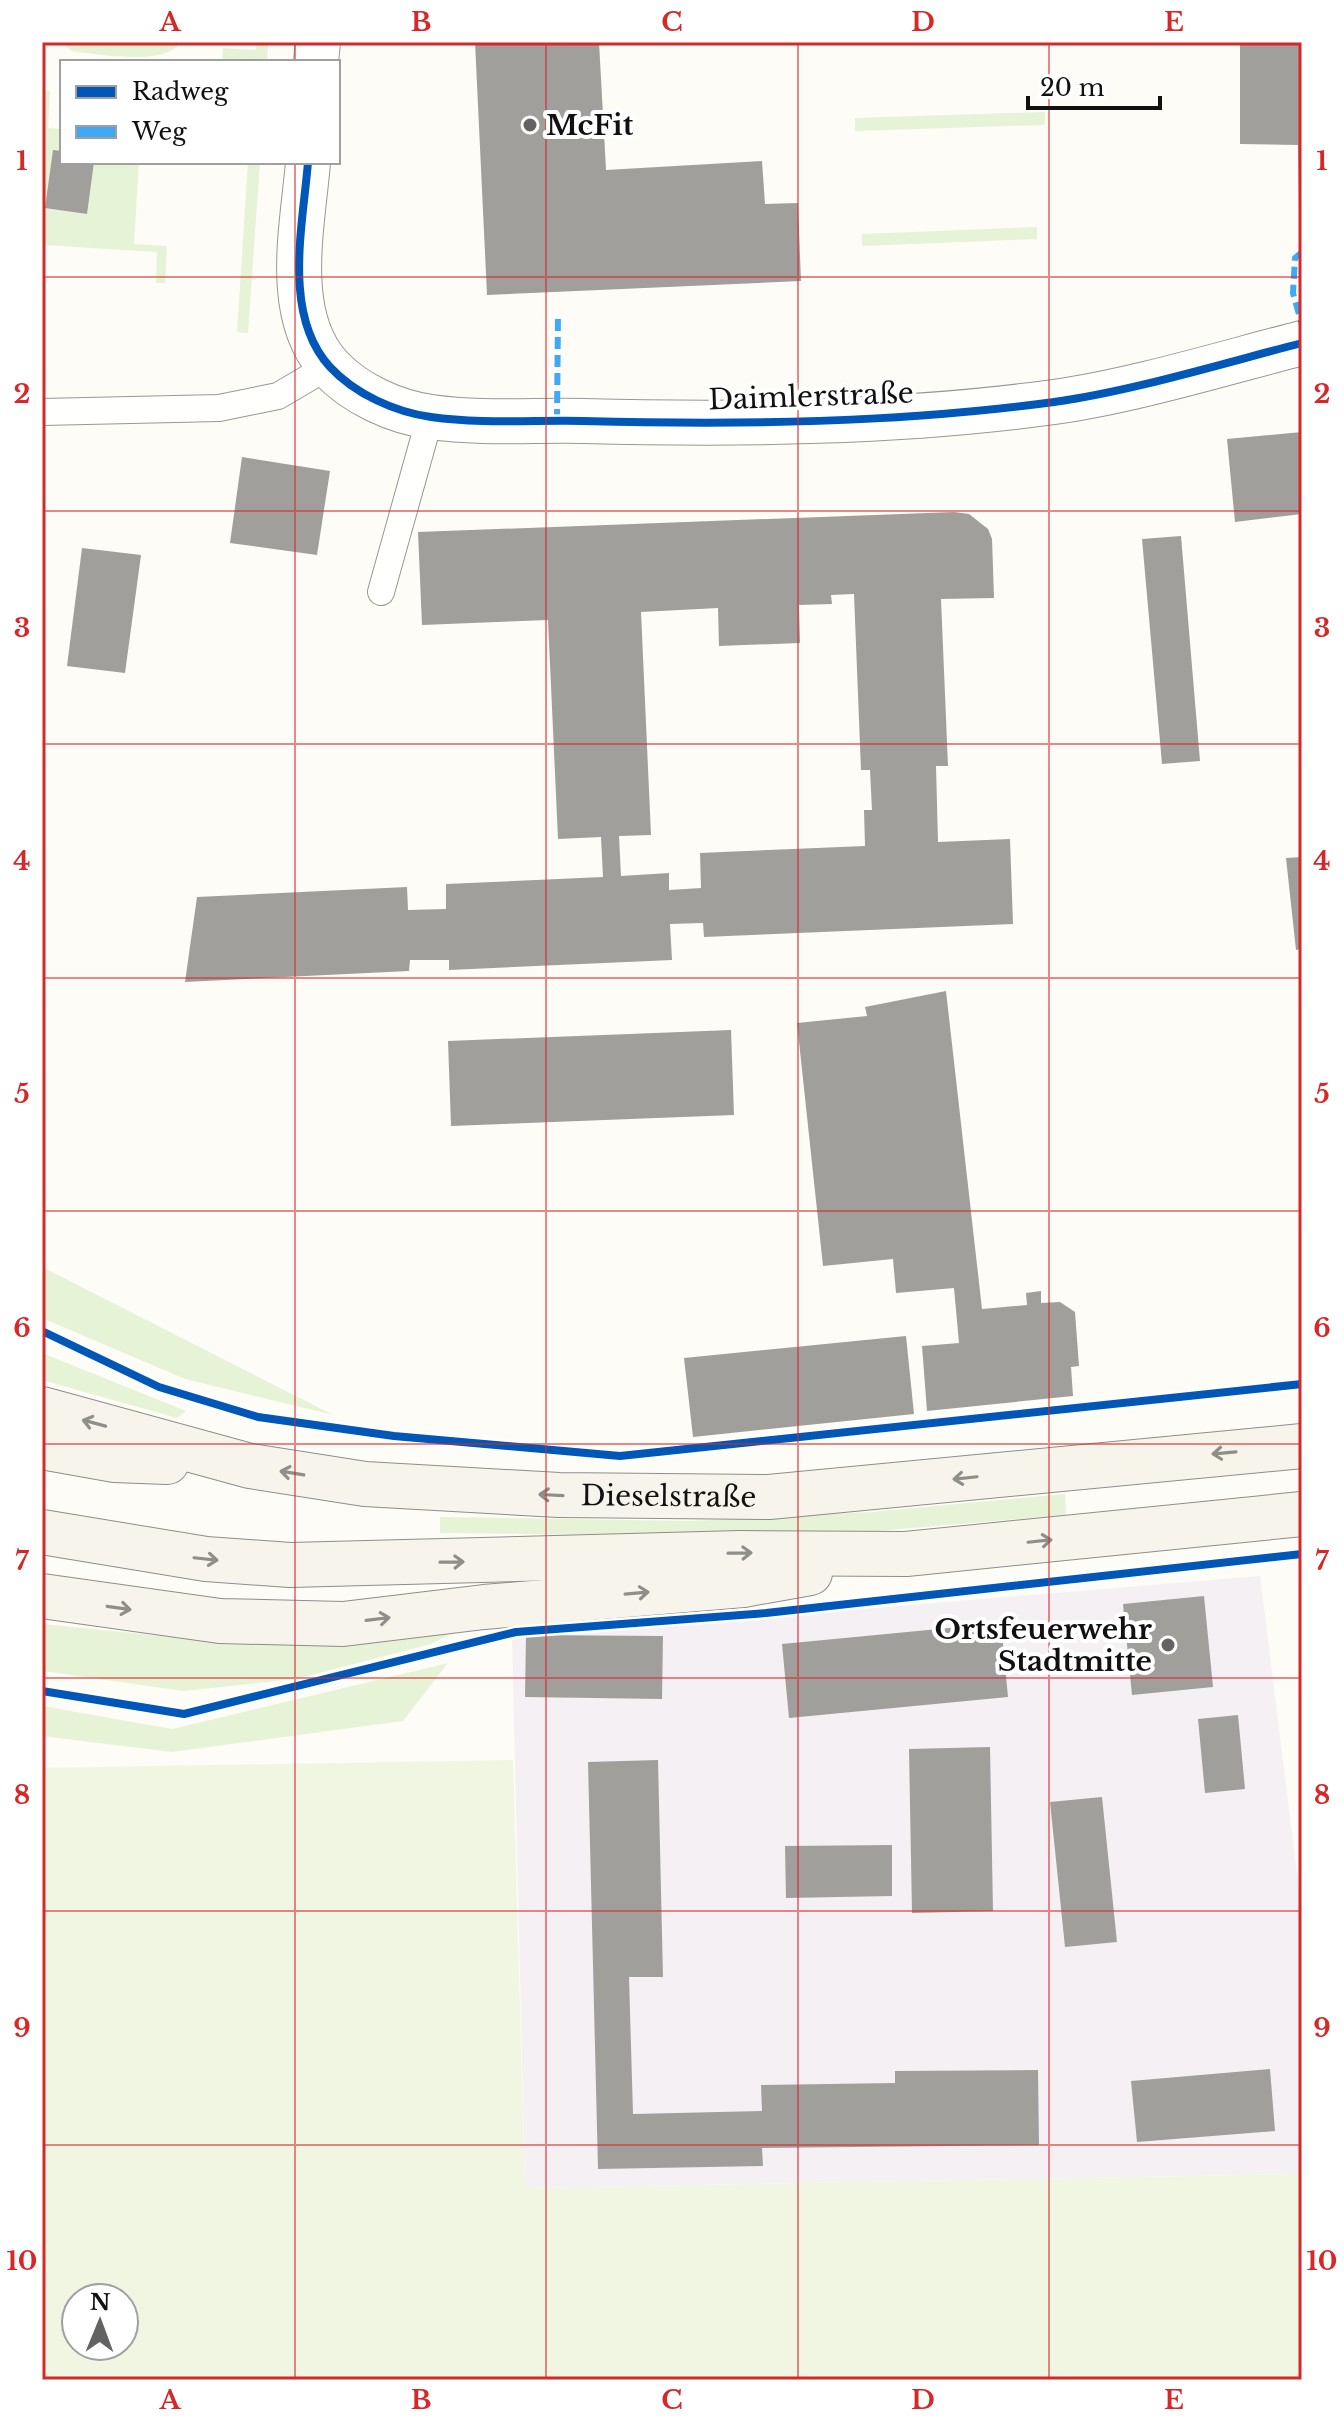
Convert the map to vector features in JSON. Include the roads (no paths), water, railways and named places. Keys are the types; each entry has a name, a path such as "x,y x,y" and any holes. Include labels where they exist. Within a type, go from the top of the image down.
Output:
{"main road":[{"name":"Dieselstraße","path":"42,1409 250,1466 365,1484 559,1495 769,1497 1302,1446"},
{"path":"42,1447 115,1460 250,1466"},
{"name":"Dieselstraße","path":"42,1532 206,1559 290,1565 740,1553 906,1554 1302,1514"},
{"path":"42,1596 220,1621 343,1624 484,1607 743,1585 906,1554"}],"street":[{"path":"308,164 301,293 315,347 329,366"},
{"name":"Daimlerstraße","path":"329,366 355,390 382,403 430,417 648,423 914,416 1058,401 1302,343"}],"lane":[{"path":"42,412 219,408 278,396 329,366"},
{"path":"381,592 430,417"}],"place":[{"name":"McFit","path":"530,125"},
{"name":"Ortsfeuerwehr Stadtmitte","path":"1168,1645"}]}
